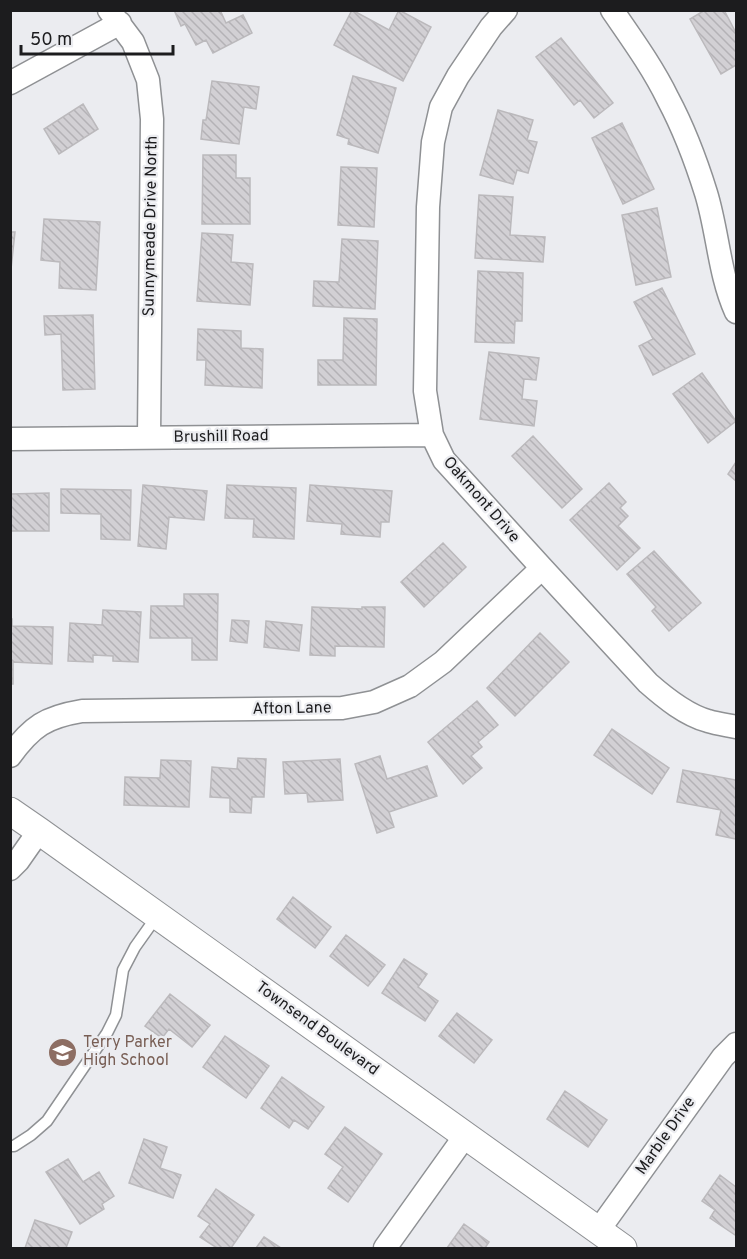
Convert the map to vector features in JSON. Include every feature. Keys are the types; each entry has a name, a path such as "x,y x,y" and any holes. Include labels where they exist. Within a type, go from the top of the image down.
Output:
{"street":[{"name":"Oakmont Drive","path":"506,10 491,27 458,76 441,107 433,142 428,207 425,391 432,435 444,460 633,668 664,697 681,708 706,720 736,727"},
{"path":"612,10 668,99 690,148 706,195 729,296 736,312"},
{"path":"10,83 114,17"},
{"name":"Sunnymeade Drive North","path":"114,17 133,42 148,80 152,119 149,437"},
{"name":"Brushill Road","path":"10,440 432,435"},
{"name":"Afton Lane","path":"10,756 20,742 39,725 62,714 82,711 342,708 374,702 410,686 443,662 542,568"},
{"name":"Townsend Boulevard","path":"10,811 623,1248"},
{"path":"10,869 39,831"},
{"name":"Marble Drive","path":"598,1231 716,1066 736,1044"},
{"path":"385,1248 465,1136"}],"lane":[{"path":"10,1146 14,1146 31,1135 46,1121 107,1033 116,1015 123,970 135,947 158,916"}],"building":[{"path":"174,10 220,10 226,23 243,15 252,33 213,53 206,40 196,45 185,24 181,26"},
{"path":"352,10 389,30 399,10 431,27 403,81 334,45"},
{"path":"705,10 724,10 736,33 736,65 721,74 690,19"},
{"path":"561,38 613,103 594,118 580,100 574,105 536,57"},
{"path":"353,76 396,88 378,153 348,144 349,139 337,135"},
{"path":"212,81 259,87 256,109 244,107 239,144 201,139"},
{"path":"83,104 98,129 59,154 44,129"},
{"path":"498,110 533,120 527,140 537,142 528,173 517,170 513,184 480,175"},
{"path":"622,123 654,189 623,204 592,138"},
{"path":"203,155 236,155 236,178 250,178 250,224 202,224"},
{"path":"341,167 377,168 374,227 338,225"},
{"path":"479,195 513,197 510,235 545,237 543,262 475,258"},
{"path":"657,208 671,277 636,285 622,215"},
{"path":"44,219 100,222 96,290 59,288 60,262 41,260"},
{"path":"10,232 15,232 11,269 10,268"},
{"path":"202,233 233,235 231,262 253,264 250,305 197,301"},
{"path":"342,239 378,241 375,309 313,306 314,281 339,282"},
{"path":"478,271 523,273 522,321 515,321 514,343 475,342"},
{"path":"662,288 695,354 653,375 639,346 653,339 634,302"},
{"path":"93,315 95,389 63,390 61,334 45,335 44,316"},
{"path":"344,318 377,319 376,385 318,385 318,360 343,360"},
{"path":"198,329 241,331 241,348 263,349 262,388 205,385 206,360 197,360"},
{"path":"489,352 539,358 536,380 524,379 522,399 537,401 534,426 480,419"},
{"path":"702,373 736,421 708,443 673,394"},
{"path":"533,436 582,489 562,508 512,456"},
{"path":"736,462 736,481 728,474"},
{"path":"609,483 626,502 620,508 628,516 618,526 640,548 617,570 570,520"},
{"path":"143,485 207,491 204,520 169,517 166,549 138,546"},
{"path":"227,485 296,488 294,539 253,537 254,519 225,518"},
{"path":"310,485 392,491 389,522 381,522 380,537 341,534 342,524 307,521"},
{"path":"61,489 131,490 130,540 101,539 101,514 61,513"},
{"path":"49,493 49,531 10,531 10,494"},
{"path":"443,543 466,567 424,607 401,582"},
{"path":"654,551 701,603 669,631 652,611 656,607 627,574"},
{"path":"184,594 218,594 217,660 192,660 192,638 150,638 151,606 184,606"},
{"path":"312,607 362,609 362,607 385,607 384,647 335,646 335,656 310,655"},
{"path":"103,610 141,612 138,662 113,661 113,656 93,655 93,662 68,661 70,623 102,625"},
{"path":"10,619 12,619 12,626 53,627 52,664 13,662 13,684 10,684"},
{"path":"232,620 249,621 247,643 230,641"},
{"path":"266,621 302,625 299,651 264,647"},
{"path":"540,633 569,662 515,716 487,688"},
{"path":"477,701 498,725 478,742 482,747 471,756 482,768 463,784 428,742"},
{"path":"612,729 669,768 652,794 594,755"},
{"path":"380,756 387,779 427,766 437,796 389,812 394,827 377,833 355,764"},
{"path":"238,758 266,759 264,797 252,797 251,813 230,812 230,798 210,797 212,767 237,769"},
{"path":"340,759 343,800 308,802 307,793 285,794 283,762"},
{"path":"161,760 191,761 189,807 124,805 125,777 160,778"},
{"path":"683,770 736,780 736,839 716,835 721,810 677,802"},
{"path":"293,897 331,927 315,948 277,919"},
{"path":"346,935 385,965 368,986 330,956"},
{"path":"404,959 427,974 418,987 438,1001 425,1021 382,993"},
{"path":"170,994 210,1025 192,1047 169,1029 162,1038 145,1026"},
{"path":"457,1013 492,1040 474,1063 439,1036"},
{"path":"225,1036 269,1066 246,1098 203,1067"},
{"path":"282,1077 324,1107 308,1129 294,1120 289,1128 261,1108"},
{"path":"565,1091 607,1120 588,1147 547,1119"},
{"path":"345,1127 382,1154 348,1202 328,1188 343,1167 325,1154"},
{"path":"144,1139 167,1147 160,1168 181,1175 173,1198 129,1183"},
{"path":"68,1159 83,1182 99,1172 114,1196 102,1204 104,1209 80,1224 46,1172"},
{"path":"720,1175 736,1187 735,1235 710,1218 715,1210 702,1201"},
{"path":"216,1189 254,1215 231,1248 217,1248 200,1237 210,1224 198,1216"},
{"path":"35,1220 72,1232 66,1248 25,1248"},
{"path":"464,1224 489,1242 485,1248 447,1248"},
{"path":"264,1237 281,1248 256,1248"}],"place":[{"name":"Terry Parker High School","path":"62,1052"}]}
